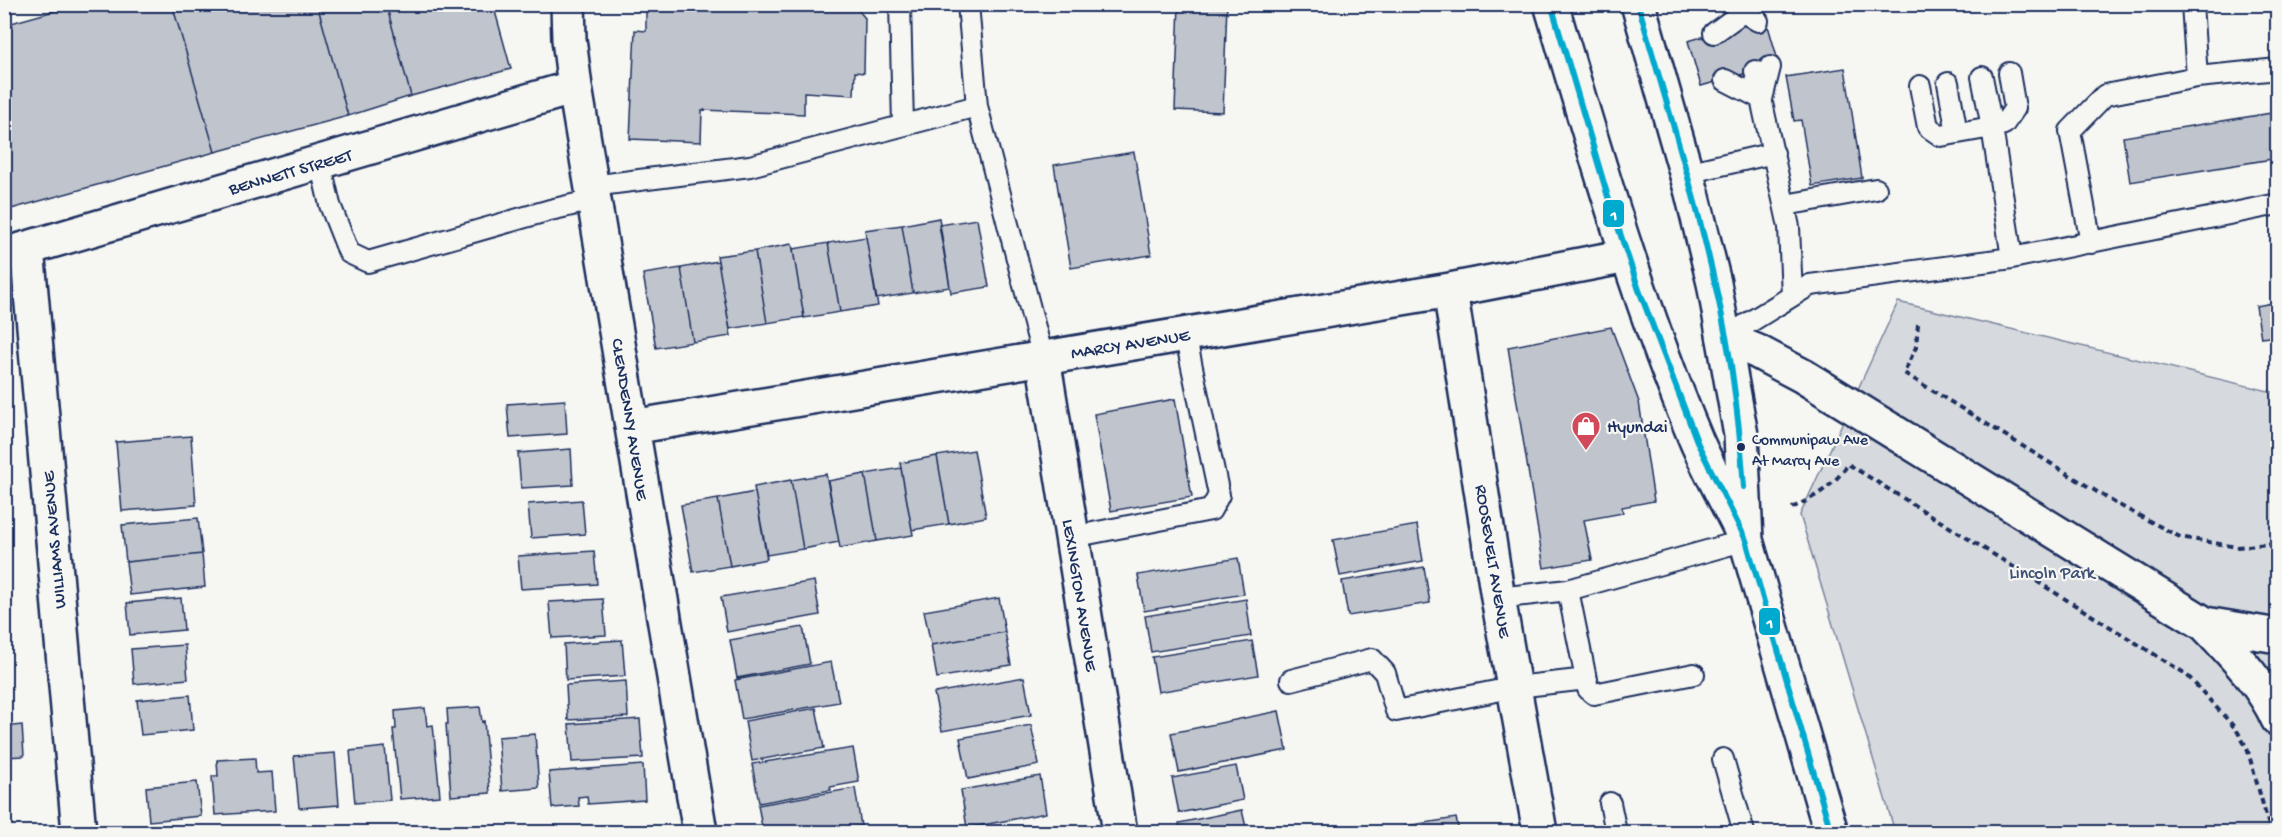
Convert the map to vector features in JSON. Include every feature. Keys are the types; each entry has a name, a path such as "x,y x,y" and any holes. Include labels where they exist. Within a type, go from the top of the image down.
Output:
{"street":[{"name":"CLENDENNY AVENUE","path":"568,4 569,39 575,87 700,832"},
{"path":"1551,4 1627,256 1698,444 1746,540 1831,832"},
{"path":"1638,4 1701,228 1724,338 1741,435 1746,540"},
{"name":"BENNETT STREET","path":"16,251 575,87"},
{"name":"WILLIAMS AVENUE","path":"16,251 79,832"},
{"name":"MARCY AVENUE","path":"632,427 1450,290 1627,256"},
{"name":"ROOSEVELT AVENUE","path":"1450,290 1498,598 1516,687 1540,832"},
{"path":"1724,338 1756,351 1803,376 2205,624 2242,664 2273,708 2277,720"},
{"name":"LEXINGTON AVENUE","path":"1043,358 1120,832"},
{"path":"2205,624 2277,636"}],"lane":[{"path":"900,4 903,125"},
{"path":"968,4 977,106 1043,358"},
{"path":"2192,4 2197,77"},
{"path":"1714,33 1748,16"},
{"path":"2091,243 2070,131 2105,95 2197,77 2277,69"},
{"path":"1762,70 1762,99 1789,227 1792,296"},
{"path":"1920,86 1928,127 1941,136 2004,124 2015,108 2009,74"},
{"path":"1982,77 2012,258"},
{"path":"1725,80 1762,99"},
{"path":"1948,83 1958,133"},
{"path":"320,162 330,204 349,253 368,262 550,210 593,193 750,166 977,106"},
{"path":"1686,173 1774,153"},
{"path":"1785,206 1876,189"},
{"path":"1724,338 1810,285 2012,258 2277,204"},
{"path":"1072,537 1211,510 1219,495 1185,334"},
{"path":"1498,598 1568,590 1746,540"},
{"path":"1568,590 1588,689 1594,694 1694,674"},
{"path":"1291,680 1371,659 1385,673 1396,711 1516,687 1587,679"},
{"path":"1724,759 1744,832"},
{"path":"1610,803 1616,832"}],"path":[{"path":"1918,324 1916,347 1904,373 2115,503 2180,537 2237,547 2277,543"},
{"path":"1792,508 1819,495 1841,475 1848,464 2186,674 2236,729 2247,748 2269,826 2267,832"}],"green space":[{"name":"Lincoln Park","path":"1898,302 2277,393 2277,832 1895,832 1800,515"}],"building":[{"path":"79,4 172,4 215,152 4,211 4,25"},
{"path":"172,4 317,4 348,116 215,152"},
{"path":"317,4 386,4 411,96 348,116"},
{"path":"386,4 493,4 511,69 411,96"},
{"path":"646,4 853,4 865,18 864,73 855,72 854,95 804,92 804,114 702,110 701,142 630,139 635,30 646,31"},
{"path":"1179,4 1227,4 1223,112 1175,110"},
{"path":"1766,19 1779,64 1701,86 1688,41"},
{"path":"1845,68 1862,178 1812,186 1801,120 1794,121 1786,77"},
{"path":"2278,112 2278,158 2130,182 2123,137"},
{"path":"1134,152 1151,255 1071,268 1054,165"},
{"path":"939,218 950,287 913,293 902,225"},
{"path":"977,219 989,287 951,293 939,225"},
{"path":"902,225 913,293 876,299 865,230"},
{"path":"866,237 878,306 840,312 828,243"},
{"path":"828,243 840,312 804,318 793,249"},
{"path":"792,244 804,317 767,323 755,251"},
{"path":"755,251 767,323 730,329 717,256"},
{"path":"718,261 731,336 693,342 681,268"},
{"path":"681,268 693,342 656,348 643,274"},
{"path":"2278,302 2278,336 2261,338 2256,306"},
{"name":"Hyundai","path":"1611,327 1639,402 1654,501 1622,507 1623,513 1584,520 1592,560 1544,568 1508,347"},
{"path":"1175,399 1192,497 1111,511 1094,414"},
{"path":"565,400 567,434 510,438 507,404"},
{"path":"191,436 196,505 122,511 116,442"},
{"path":"571,449 573,485 521,488 518,453"},
{"path":"974,450 986,517 949,524 937,456"},
{"path":"937,456 949,524 912,530 900,463"},
{"path":"901,468 913,535 877,541 865,474"},
{"path":"826,474 839,542 803,549 791,480"},
{"path":"865,474 877,541 840,548 828,481"},
{"path":"791,480 803,549 767,555 754,487"},
{"path":"755,492 767,559 730,566 718,499"},
{"path":"718,499 730,566 693,572 681,505"},
{"path":"582,500 585,534 531,538 528,504"},
{"path":"198,518 202,554 126,562 122,525"},
{"path":"1417,525 1423,561 1340,576 1333,540"},
{"path":"594,551 597,584 521,589 518,556"},
{"path":"202,554 205,587 130,595 126,562"},
{"path":"1238,558 1244,594 1144,611 1138,575"},
{"path":"1424,567 1430,603 1348,616 1342,581"},
{"path":"814,581 820,615 727,632 721,597"},
{"path":"181,598 184,630 130,635 127,603"},
{"path":"999,598 1005,632 931,645 924,611"},
{"path":"603,599 606,635 552,638 549,602"},
{"path":"1246,599 1251,636 1151,652 1145,616"},
{"path":"803,627 810,664 737,678 730,640"},
{"path":"1005,632 1011,665 937,678 931,645"},
{"path":"622,640 625,676 566,680 564,644"},
{"path":"1252,641 1258,675 1158,692 1152,657"},
{"path":"185,645 188,679 134,684 131,649"},
{"path":"831,662 839,702 742,719 735,680"},
{"path":"4,674 9,711 4,711"},
{"path":"1024,677 1031,715 942,731 934,693"},
{"path":"626,681 628,717 568,720 566,685"},
{"path":"190,695 193,730 141,735 137,700"},
{"path":"480,707 482,722 484,721 490,793 451,796 447,709"},
{"path":"425,708 427,726 433,725 440,796 400,799 393,729 396,729 395,711"},
{"path":"816,708 824,748 752,761 745,721"},
{"path":"1279,711 1287,750 1179,772 1171,733"},
{"path":"640,719 643,758 572,762 569,724"},
{"path":"22,725 24,756 4,757 4,727"},
{"path":"1031,725 1039,765 968,779 960,738"},
{"path":"535,734 539,788 502,791 498,737"},
{"path":"385,747 390,800 355,803 350,751"},
{"path":"853,748 859,782 830,787 831,790 759,803 752,764"},
{"path":"335,753 339,805 299,808 294,756"},
{"path":"255,758 256,773 272,772 275,811 215,815 212,776 218,776 217,760"},
{"path":"643,765 645,800 588,804 587,796 578,797 579,806 552,808 549,772"},
{"path":"1236,766 1243,800 1179,813 1172,778"},
{"path":"1040,776 1046,813 967,828 961,790"},
{"path":"197,782 201,816 149,821 146,787"},
{"path":"855,788 861,826 830,832 763,832 758,805"},
{"path":"1242,810 1247,832 1181,832 1179,823"},
{"path":"1456,818 1459,832 1406,832 1405,826"},
{"path":"1048,824 1049,832 1003,832"}],"transit line":[{"name":"1","path":"1551,4 1608,197 1639,290 1698,444 1746,540 1831,832"},
{"name":"1","path":"1638,4 1690,183 1723,319 1739,426 1744,487"}],"place":[{"name":"Communipaw Ave At Marcy Ave","path":"1741,447"},
{"name":"Hyundai","path":"1586,452"}]}
